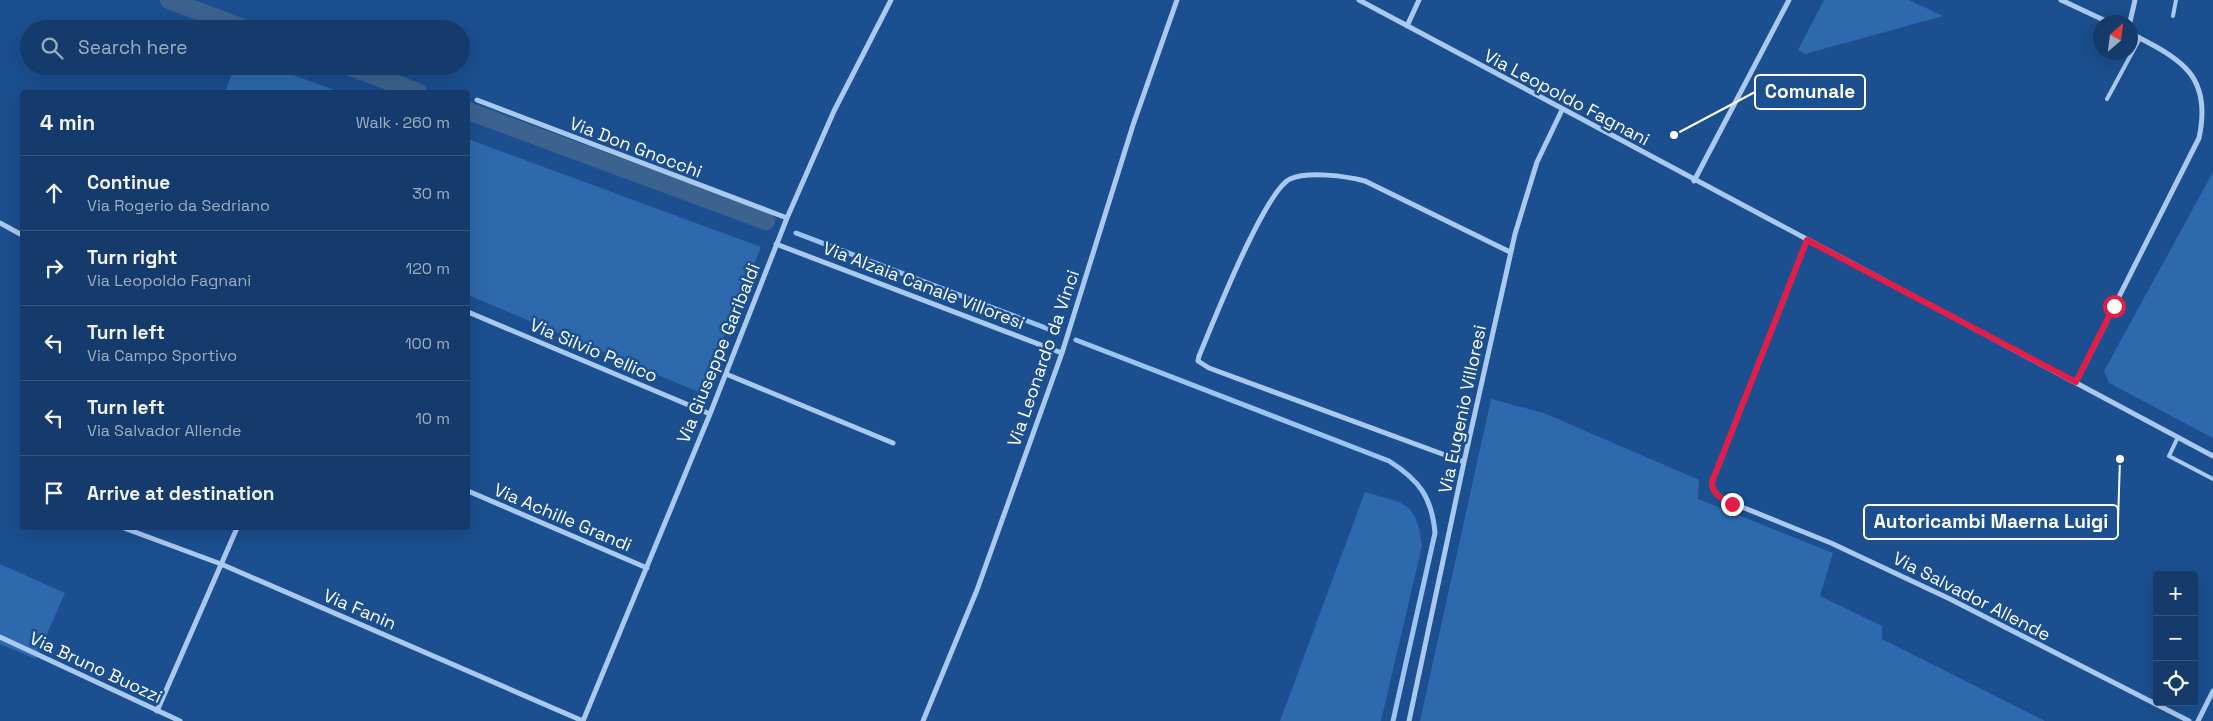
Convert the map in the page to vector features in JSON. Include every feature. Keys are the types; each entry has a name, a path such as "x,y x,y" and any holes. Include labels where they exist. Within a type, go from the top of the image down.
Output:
{"street":[{"name":"Via Giuseppe Garibaldi","path":"583,721 710,414 786,218 834,111 891,0"},
{"name":"Via Leonardo da Vinci","path":"924,721 977,590 1062,353 1133,125 1177,0"},
{"name":"Via Leopoldo Fagnani","path":"1359,0 2213,456"},
{"path":"1407,26 1419,0"},
{"path":"1694,180 1789,0"},
{"path":"2061,0 2093,15"},
{"path":"2132,15 2135,0"},
{"path":"2076,382 2185,165 2204,123 2206,109 2204,95 2200,82 2192,71 2180,59 2140,38"},
{"name":"Via Don Gnocchi","path":"476,100 786,218"},
{"name":"Via Eugenio Villoresi","path":"1409,721 1510,252 1537,162 1562,110"},
{"path":"1464,462 1209,368 1198,361 1199,356 1262,214 1288,180 1301,176 1348,176 1366,181 1510,252"},
{"path":"0,223 20,234"},
{"name":"Via Salvador Allende","path":"1807,240 1712,482 1717,495 1732,504 1831,542 1950,599 2188,721"},
{"name":"Via Alzaia Canale Villoresi","path":"776,244 1062,353"},
{"name":"Via Silvio Pellico","path":"470,313 710,414"},
{"path":"726,374 894,443"},
{"name":"Via Achille Grandi","path":"470,492 647,568"},
{"name":"Via Fanin","path":"129,530 220,564 583,721"},
{"path":"156,710 220,564 237,530"},
{"name":"Via Bruno Buozzi","path":"0,637 180,721"},
{"path":"2198,721 2213,691"},
{"path":"161,721 165,714"}],"lane":[{"path":"2173,16 2176,0"},
{"path":"2107,99 2140,38"},
{"path":"2178,437 2169,456 2213,480"}],"shaded area":[{"path":"1824,0 1909,0 1943,16 1805,54 1798,50"},
{"path":"232,75 293,75 334,90 226,90"},
{"path":"470,140 761,247 701,393 470,296"},
{"path":"2213,172 2213,438 2109,383 2104,371"},
{"path":"1491,399 1544,413 1699,480 1698,499 1833,553 1820,596 1882,626 1882,639 2045,721 1420,721"},
{"path":"1365,492 1399,502 1406,506 1416,520 1422,546 1381,721 1280,721"},
{"path":"0,564 65,593 36,659 0,644"}],"waterway":[{"path":"169,0 222,20"},
{"path":"372,75 413,90"},
{"path":"470,112 766,221"},
{"path":"796,233 1051,330"},
{"path":"1076,340 1389,461 1416,483 1427,499 1431,509 1435,533 1393,721"}],"place":[{"name":"Comunale","path":"1674,135"},
{"name":"Autoricambi Maerna Luigi","path":"2120,459"}],"route":[{"path":"1732,504 1717,495 1712,482 1807,240 2076,382 2114,306"}]}
